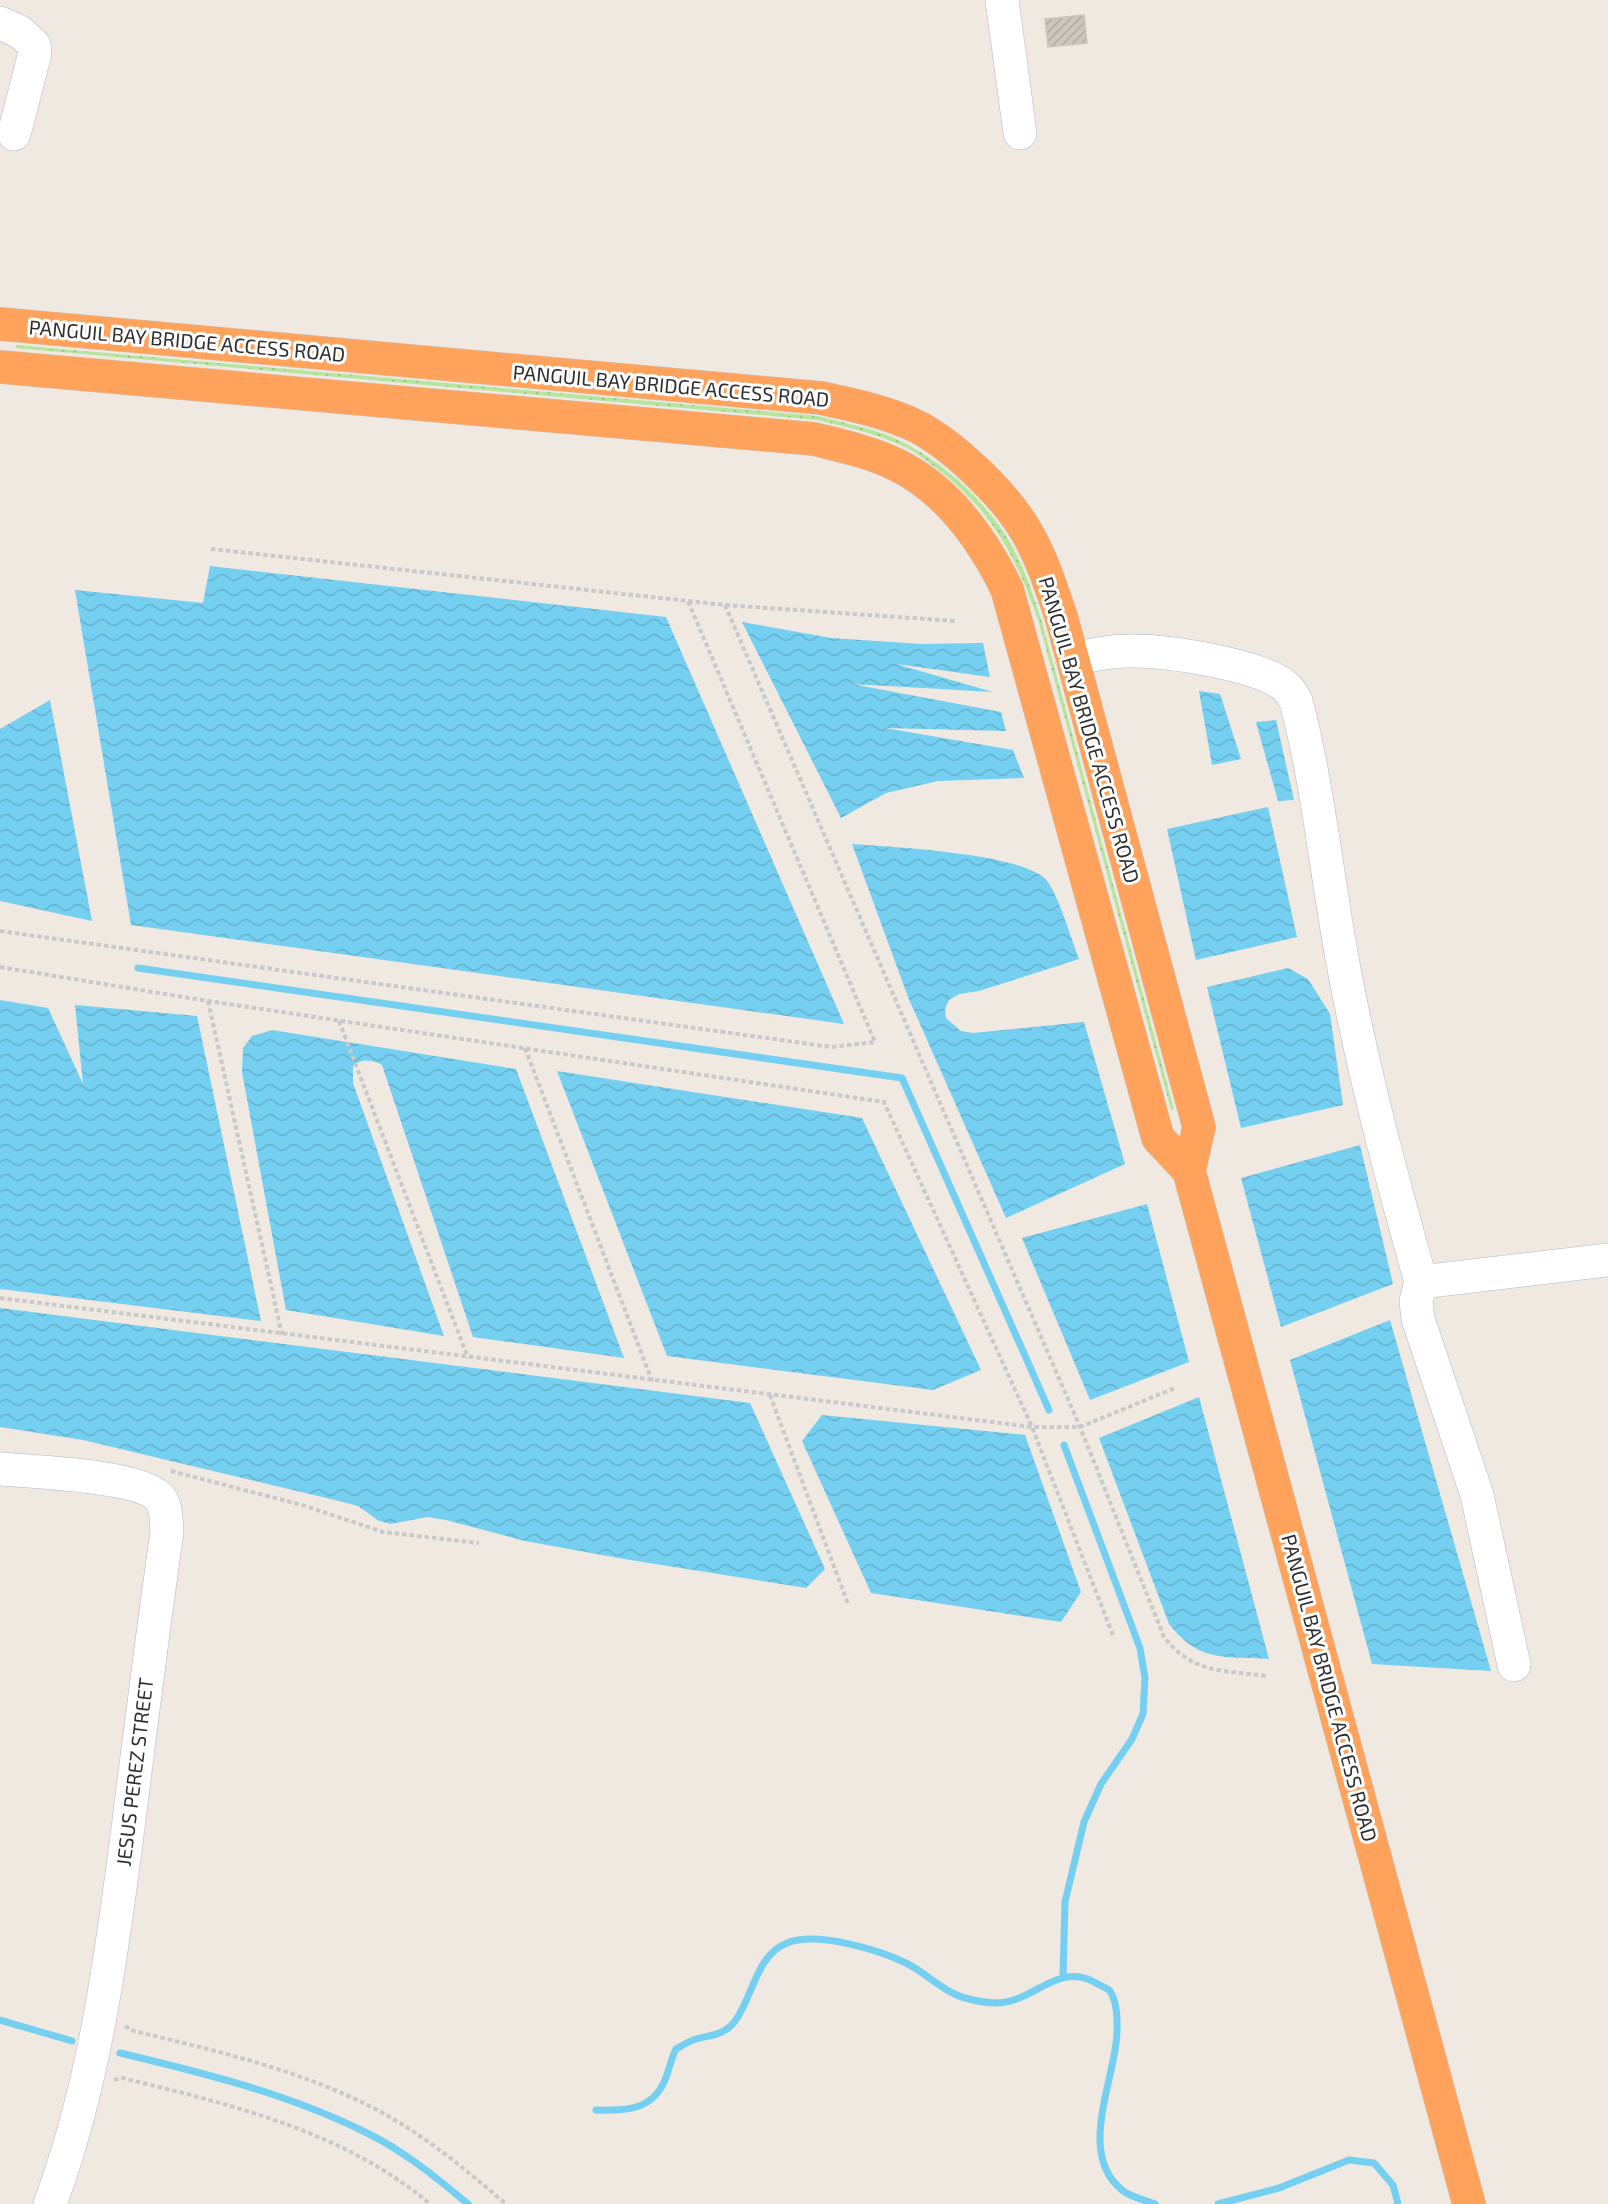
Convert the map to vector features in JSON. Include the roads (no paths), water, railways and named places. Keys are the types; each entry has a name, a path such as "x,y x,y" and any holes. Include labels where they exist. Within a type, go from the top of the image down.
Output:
{"highway":[{"name":"PANGUIL BAY BRIDGE ACCESS ROAD","path":"0,325 765,391 821,398 873,410 918,428 962,459 996,492 1026,530 1047,574 1072,659 1199,1127 1189,1171 1469,2204"},
{"name":"PANGUIL BAY BRIDGE ACCESS ROAD","path":"0,367 814,439 860,450 898,465 934,491 964,520 989,552 1007,589 1158,1138 1189,1171"}],"street":[{"path":"1002,0 1020,133"},
{"path":"0,24 20,32 34,45 35,53 14,134"},
{"path":"0,325 0,333"},
{"path":"1072,659 1102,652 1153,652 1240,667 1270,676 1287,687 1296,701 1322,825 1344,967 1369,1092 1421,1282 1416,1301 1422,1338 1477,1495 1514,1665"},
{"path":"1421,1282 1608,1260"},
{"name":"JESUS PEREZ STREET","path":"0,1469 126,1483 144,1488 160,1497 166,1514 167,1532 117,1914 86,2085 76,2127 50,2204"}],"water":[{"path":"210,566 666,617 844,1024 131,925 75,590 203,603"},
{"path":"742,622 831,638 922,644 983,643 990,677 896,664 993,692 852,684 1001,712 1006,731 885,728 1013,750 1024,778 938,781 886,793 841,818"},
{"path":"1199,691 1220,694 1241,759 1212,765"},
{"path":"50,700 92,921 0,901 0,729"},
{"path":"1276,720 1294,800 1278,801 1256,722"},
{"path":"1268,807 1297,937 1196,960 1167,829"},
{"path":"852,844 957,853 987,858 1035,872 1048,882 1061,909 1079,959 979,991 959,994 949,1000 945,1009 946,1018 961,1031 973,1033 1084,1022 1125,1164 1006,1218 908,997"},
{"path":"1288,968 1308,979 1330,1014 1343,1105 1241,1128 1207,987"},
{"path":"0,1000 48,1008 83,1084 75,1005 197,1016 261,1321 0,1289"},
{"path":"272,1030 516,1069 624,1358 473,1337 382,1065 371,1061 363,1061 353,1066 353,1083 444,1336 286,1310 242,1072 243,1048 252,1036"},
{"path":"557,1071 862,1118 981,1370 933,1390 667,1356"},
{"path":"1360,1145 1393,1284 1281,1327 1241,1178"},
{"path":"1147,1204 1189,1362 1090,1400 1022,1238"},
{"path":"0,1308 750,1403 825,1569 806,1588 525,1541 427,1517 391,1524 379,1521 358,1506 339,1501 83,1440 0,1427"},
{"path":"1390,1320 1491,1671 1372,1664 1290,1360"},
{"path":"1199,1397 1269,1659 1226,1657 1202,1651 1180,1637 1169,1624 1099,1438"},
{"path":"822,1415 1025,1435 1081,1592 1061,1622 871,1593 802,1441"}],"waterway":[{"path":"138,968 902,1078 1049,1410"},
{"path":"1063,1977 1065,1902 1084,1822 1101,1784 1132,1739 1143,1714 1145,1678 1140,1648 1064,1445"},
{"path":"596,2110 627,2109 653,2098 665,2080 676,2049 693,2040 722,2032 731,2026 768,1957 787,1943 814,1939 864,1948 906,1963 952,1993 986,2002 1009,2002 1062,1978 1083,1978 1110,1991 1116,2010 1116,2042 1103,2110 1100,2133 1101,2154 1108,2174 1122,2190 1155,2204"},
{"path":"0,2020 72,2041"},
{"path":"120,2053 246,2086 337,2119 394,2148 468,2204"},
{"path":"1218,2204 1279,2188 1349,2160 1374,2163 1393,2185 1398,2204"}]}
